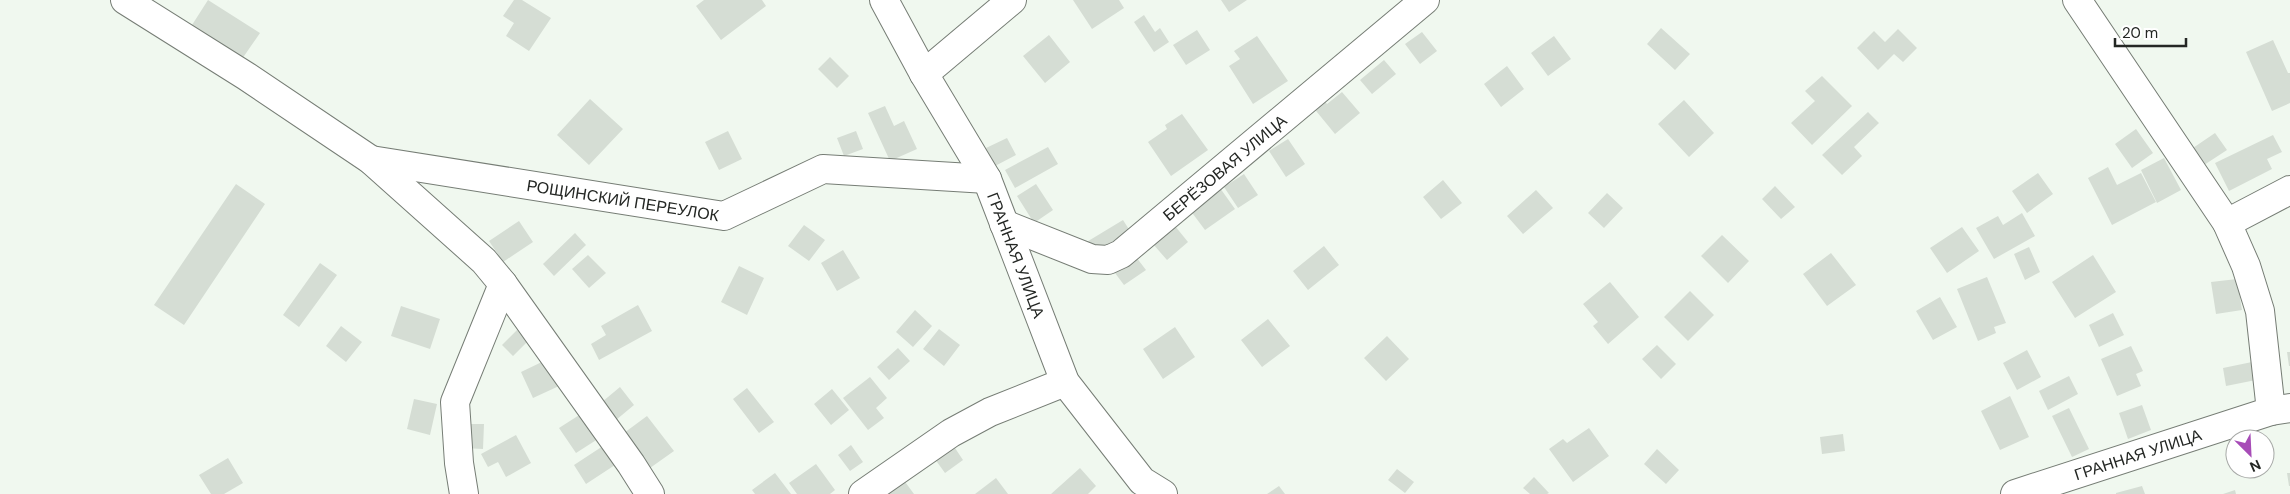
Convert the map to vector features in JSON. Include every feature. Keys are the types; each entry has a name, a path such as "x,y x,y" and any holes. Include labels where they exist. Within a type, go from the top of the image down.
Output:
{"street":[{"path":"125,0 246,76 371,160 484,261 503,284 631,464 650,494"},
{"name":"ГРАННАЯ УЛИЦА","path":"884,0 924,74 987,179 1065,382 1142,481 1163,494"},
{"path":"924,74 1012,0"},
{"name":"БЕРЁЗОВАЯ УЛИЦА","path":"1004,224 1092,259 1108,260 1121,254 1424,0"},
{"path":"2077,0 2226,223 2246,266 2260,311 2281,410"},
{"name":"РОЩИНСКИЙ ПЕРЕУЛОК","path":"371,160 724,216 822,169 987,179"},
{"path":"2226,223 2290,190"},
{"path":"464,494 459,463 455,402 503,284"},
{"path":"863,494 951,433 990,412 1065,382"},
{"name":"ГРАННАЯ УЛИЦА","path":"2015,494 2281,410"}],"building":[{"path":"208,0 260,33 242,59 192,25"},
{"path":"514,0 522,0 551,18 529,51 506,36 514,23 503,16"},
{"path":"704,0 762,0 766,6 721,40 696,6"},
{"path":"1073,0 1119,0 1124,8 1092,29"},
{"path":"1221,0 1247,0 1229,12"},
{"path":"1144,15 1155,32 1160,28 1169,42 1154,52 1134,22"},
{"path":"1661,28 1690,54 1675,70 1647,44"},
{"path":"1898,29 1917,48 1903,62 1894,54 1878,70 1857,48 1874,31 1885,42"},
{"path":"1197,30 1210,50 1186,65 1173,45"},
{"path":"1422,32 1437,51 1420,64 1405,44"},
{"path":"1049,35 1070,62 1045,83 1023,56"},
{"path":"1257,36 1288,81 1253,104 1229,66 1240,59 1234,51"},
{"path":"1554,36 1571,59 1548,76 1531,53"},
{"path":"2273,40 2288,73 2290,73 2290,103 2272,111 2246,52"},
{"path":"830,57 849,76 837,88 818,69"},
{"path":"1384,60 1396,74 1372,94 1360,80"},
{"path":"1507,66 1524,89 1501,107 1484,84"},
{"path":"1822,76 1852,106 1812,145 1791,123 1815,101 1805,91"},
{"path":"1342,92 1360,113 1335,134 1312,106 1322,98 1327,104"},
{"path":"590,99 623,129 589,165 557,135"},
{"path":"1684,100 1714,133 1689,157 1658,124"},
{"path":"885,106 894,126 904,121 917,149 890,161 868,113"},
{"path":"1868,112 1879,123 1854,147 1862,156 1842,175 1822,155"},
{"path":"1182,114 1208,150 1171,176 1148,142 1167,129 1165,125"},
{"path":"2136,129 2153,153 2132,168 2115,144"},
{"path":"728,131 742,159 719,170 705,142"},
{"path":"856,131 863,149 844,156 837,138"},
{"path":"2215,133 2227,150 2201,167 2190,150"},
{"path":"2273,135 2282,152 2267,159 2272,169 2229,191 2215,163"},
{"path":"1007,138 1016,155 995,166 986,148"},
{"path":"1288,139 1305,164 1286,177 1269,151"},
{"path":"1048,147 1058,164 1015,188 1005,170"},
{"path":"2164,158 2181,190 2157,203 2141,170"},
{"path":"2108,167 2117,185 2141,173 2156,202 2112,225 2088,178"},
{"path":"2038,173 2053,194 2027,213 2012,191"},
{"path":"1244,174 1258,195 1238,208 1224,187"},
{"path":"1443,180 1462,203 1441,219 1423,197"},
{"path":"236,184 265,204 184,325 154,305"},
{"path":"1036,184 1053,210 1034,223 1017,196"},
{"path":"1775,186 1795,207 1781,219 1762,199"},
{"path":"1220,188 1235,209 1205,230 1190,210"},
{"path":"1536,190 1553,208 1523,234 1507,216"},
{"path":"1607,193 1623,208 1604,228 1588,213"},
{"path":"2022,213 2035,236 1994,259 1976,228 1998,216 2003,225"},
{"path":"1123,220 1130,231 1096,251 1080,246"},
{"path":"519,221 533,242 503,262 489,241"},
{"path":"804,225 825,240 809,261 788,246"},
{"path":"1175,226 1188,242 1167,260 1153,244"},
{"path":"1962,227 1979,251 1947,273 1930,248"},
{"path":"575,233 586,245 554,276 543,264"},
{"path":"1722,235 1749,261 1728,283 1701,256"},
{"path":"1324,246 1339,265 1308,290 1293,271"},
{"path":"2029,247 2040,272 2025,280 2014,254"},
{"path":"843,250 860,278 837,291 821,263"},
{"path":"1133,253 1146,270 1124,285 1112,269"},
{"path":"1831,253 1856,285 1827,306 1803,274"},
{"path":"588,255 606,273 589,288 572,269"},
{"path":"2093,255 2116,292 2075,318 2052,282"},
{"path":"320,263 337,275 299,327 283,315"},
{"path":"739,266 764,278 747,315 721,302"},
{"path":"1987,277 2006,323 1994,327 1996,333 1978,341 1957,289"},
{"path":"2237,279 2242,310 2216,314 2211,282"},
{"path":"1610,282 1639,317 1608,344 1593,326 1598,322 1583,304"},
{"path":"1690,291 1714,315 1688,341 1664,317"},
{"path":"1940,297 1957,327 1933,340 1916,311"},
{"path":"638,305 652,331 599,360 591,344 606,335 601,326"},
{"path":"401,306 440,319 430,349 391,336"},
{"path":"915,310 932,326 913,347 896,332"},
{"path":"2113,313 2124,335 2099,347 2089,325"},
{"path":"1268,319 1290,346 1262,367 1241,340"},
{"path":"341,326 362,342 346,362 326,346"},
{"path":"1175,327 1195,357 1163,379 1143,349"},
{"path":"939,329 960,345 944,366 923,349"},
{"path":"517,330 528,341 513,356 502,345"},
{"path":"1387,336 1409,359 1386,381 1364,358"},
{"path":"1657,345 1676,364 1661,379 1642,359"},
{"path":"2131,346 2143,371 2136,374 2141,386 2117,396 2101,359"},
{"path":"898,348 910,361 889,380 877,367"},
{"path":"2027,350 2041,377 2017,390 2003,363"},
{"path":"2287,352 2290,352 2290,366 2289,366"},
{"path":"546,360 559,386 533,398 521,372"},
{"path":"2252,362 2256,380 2226,386 2223,368"},
{"path":"2069,376 2078,394 2048,410 2039,391"},
{"path":"870,377 887,398 876,408 884,418 868,430 843,398"},
{"path":"620,387 634,405 616,420 602,402"},
{"path":"747,388 774,422 759,433 733,399"},
{"path":"832,389 849,410 831,425 814,404"},
{"path":"2010,396 2029,437 2000,450 1981,411"},
{"path":"414,399 437,404 430,435 407,429"},
{"path":"2142,405 2151,430 2128,439 2119,413"},
{"path":"2069,408 2089,449 2072,457 2052,416"},
{"path":"584,412 601,437 576,453 559,428"},
{"path":"647,416 674,451 650,468 624,433"},
{"path":"464,424 484,424 483,449 463,448"},
{"path":"1589,428 1609,456 1573,482 1549,449 1563,439 1567,443"},
{"path":"1843,434 1845,451 1822,454 1820,437"},
{"path":"516,435 531,463 506,477 498,462 488,467 481,454"},
{"path":"951,442 963,460 945,473 932,455"},
{"path":"851,445 863,462 850,471 838,455"},
{"path":"603,446 615,465 586,484 574,465"},
{"path":"1657,449 1679,470 1666,484 1644,464"},
{"path":"228,458 243,483 224,494 211,494 199,475"},
{"path":"816,464 835,490 830,494 797,494 789,483"},
{"path":"1080,468 1096,486 1088,494 1051,494"},
{"path":"1397,469 1414,482 1405,493 1388,480"},
{"path":"775,473 791,494 755,494 752,490"},
{"path":"2287,473 2290,473 2290,486 2289,486"},
{"path":"900,475 914,494 874,494"},
{"path":"1534,477 1549,493 1530,494 1523,488"},
{"path":"996,478 1008,494 975,494"},
{"path":"1279,486 1285,494 1267,494"},
{"path":"2142,486 2145,494 2116,494 2116,493"},
{"path":"2235,490 2236,494 2223,494"}]}
